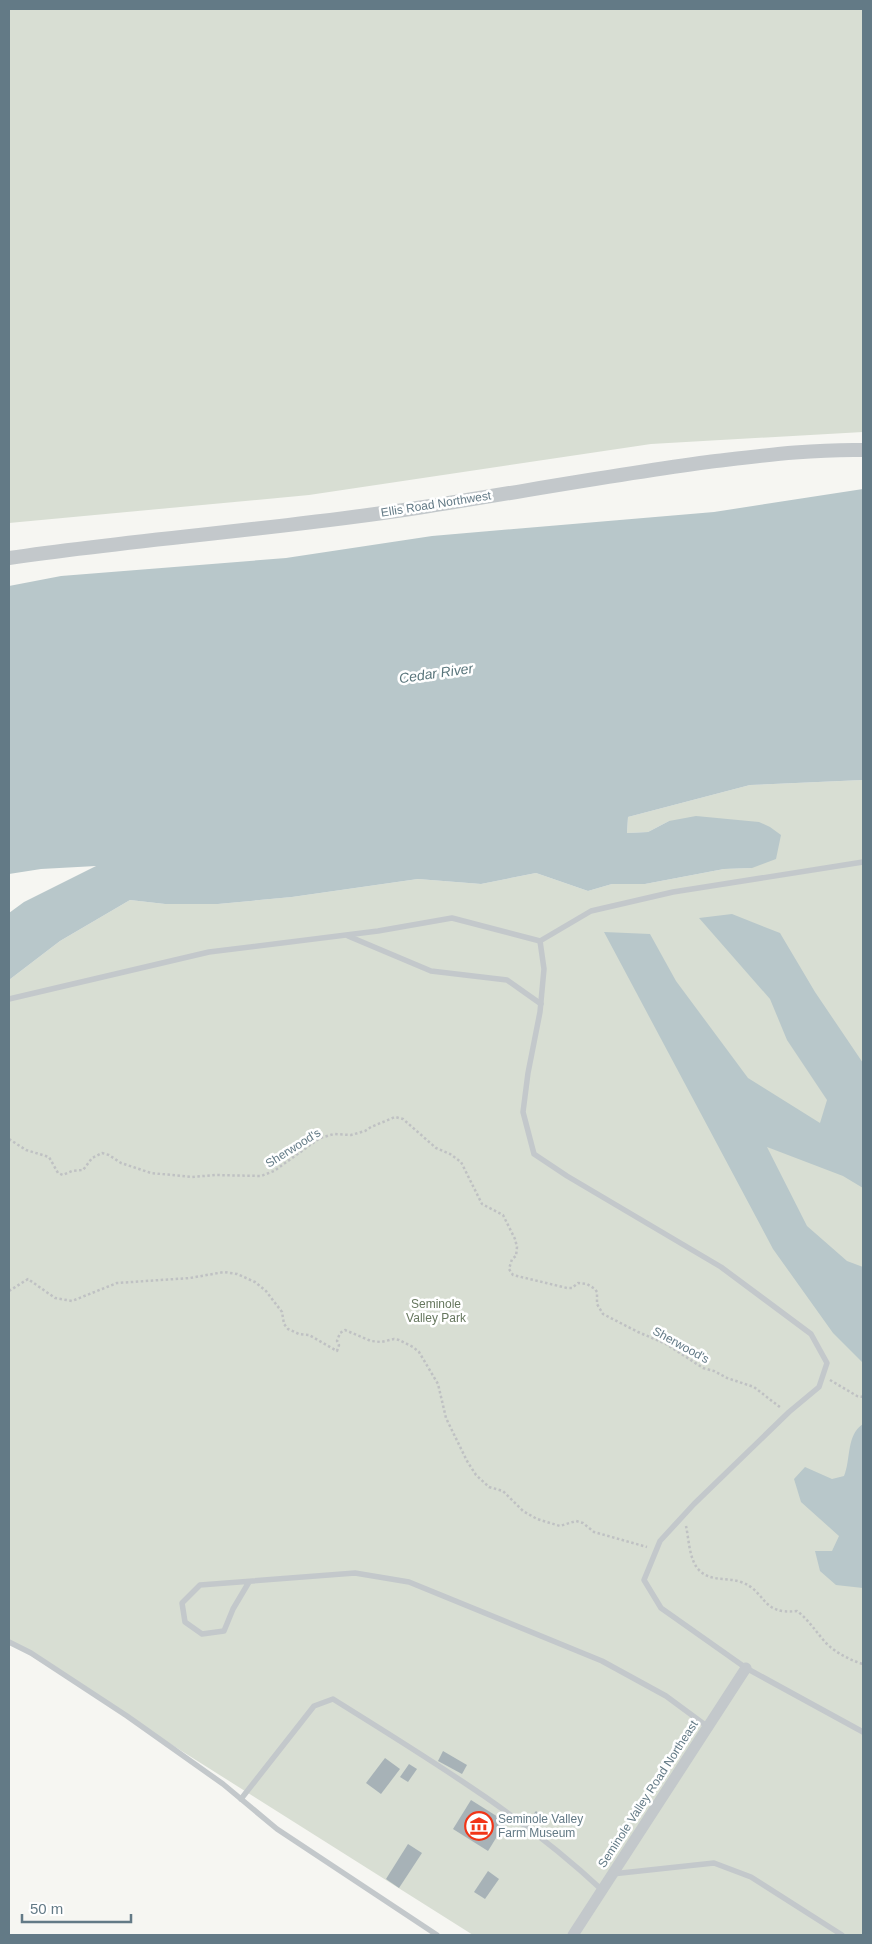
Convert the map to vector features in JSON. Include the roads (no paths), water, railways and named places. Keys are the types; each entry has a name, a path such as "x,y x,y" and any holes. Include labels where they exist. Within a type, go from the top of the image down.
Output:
{"street":[{"name":"Ellis Road Northwest","path":"9,558 407,510 636,472 786,452 822,449 863,450"},
{"name":"Seminole Valley Road Northeast","path":"573,1935 746,1668"}],"lane":[{"path":"9,999 209,952 347,935 452,918 540,941 591,911 673,892 863,862"},
{"path":"347,935 431,971 506,980 541,1004"},
{"path":"540,941 544,969 541,1004 528,1073 524,1112 534,1154 567,1176 721,1267 811,1334 827,1363 819,1387 789,1412 660,1541 644,1580 661,1608 746,1668 863,1732"},
{"path":"248,1582 233,1609 224,1631 202,1634 185,1622 182,1603 200,1585 355,1573 408,1582 602,1661 666,1696 708,1727"},
{"path":"9,1642 31,1653 127,1716 241,1799 277,1828 438,1935"},
{"path":"241,1799 314,1706 333,1699 488,1797 565,1856 602,1890"},
{"path":"612,1874 714,1863 751,1877 842,1935"}],"water":[{"name":"Cedar River","path":"863,489 863,780 750,785 628,817 627,833 648,832 669,821 696,816 759,822 781,835 776,859 752,868 724,869 645,884 612,884 588,891 536,873 481,884 418,879 292,897 218,904 165,904 130,900 60,941 9,980 9,913 24,902 96,866 41,869 9,874 9,586 61,576 286,558 432,536 714,512"},
{"path":"732,914 780,933 815,992 863,1063 863,1188 843,1176 767,1147 807,1226 847,1261 863,1267 863,1363 833,1333 773,1249 604,932 650,934 676,981 748,1078 820,1123 827,1100 787,1040 770,999 699,918"},
{"path":"863,1424 863,1588 836,1585 820,1571 815,1551 832,1551 839,1536 801,1502 794,1479 805,1467 832,1479 844,1476 851,1441"}],"place":[{"name":"Seminole Valley Farm Museum","path":"479,1826"}],"park label":[{"name":"Seminole Valley Park","path":"436,1311"}]}
